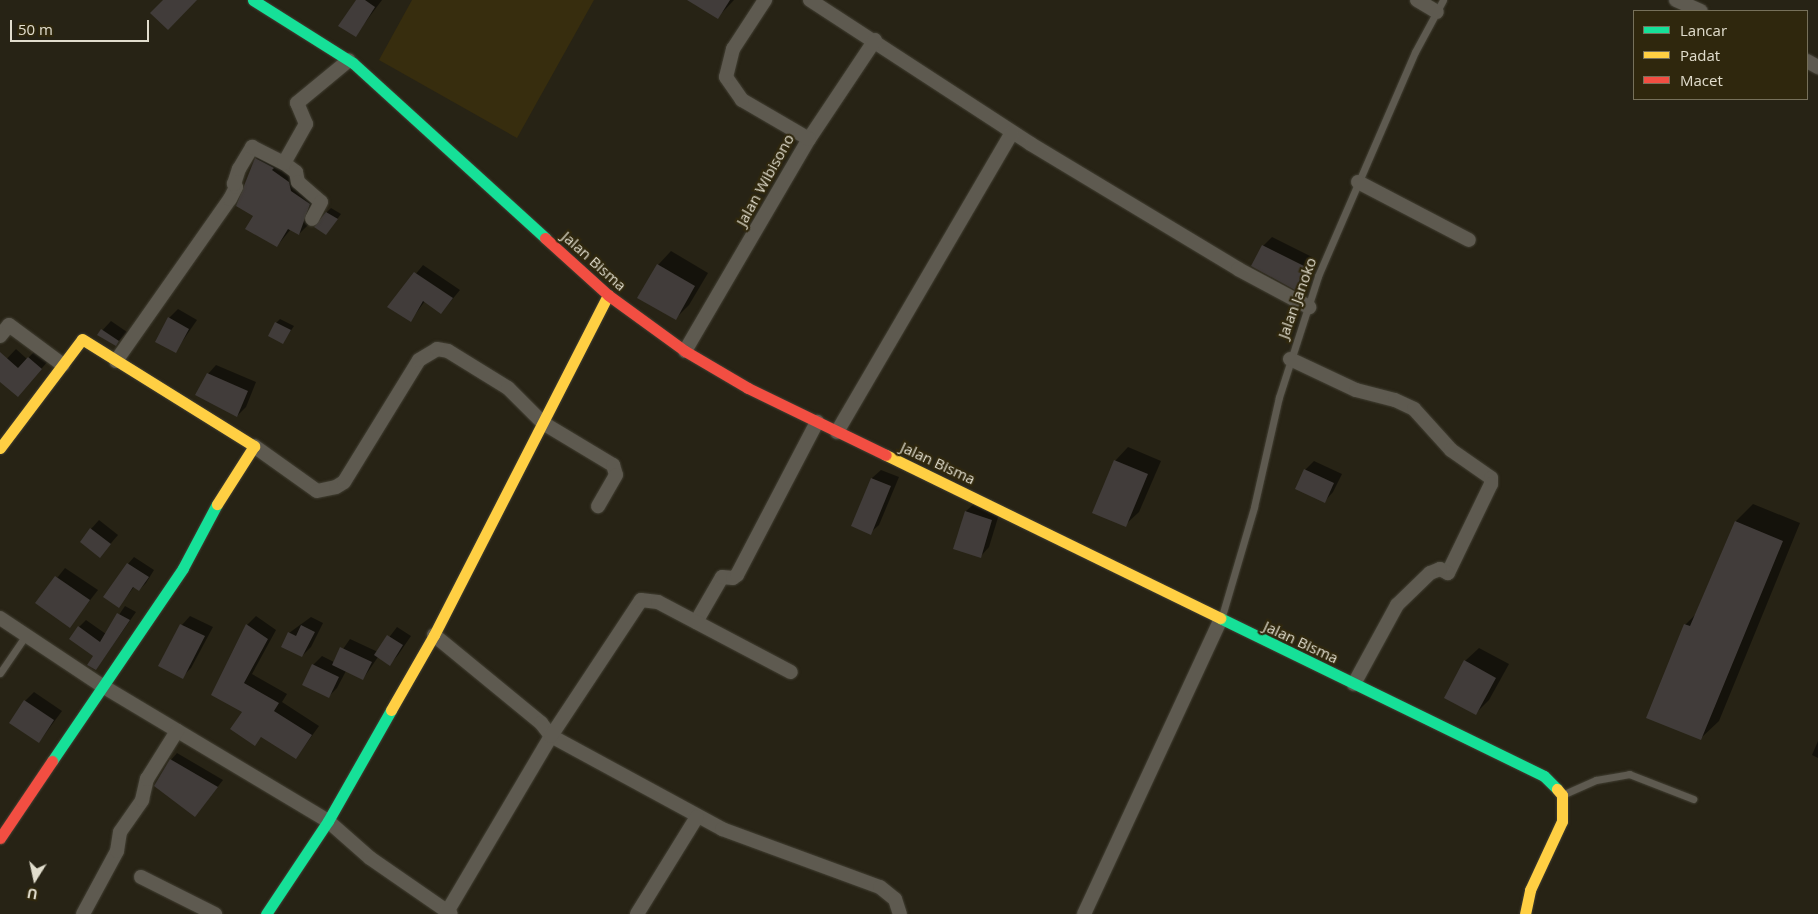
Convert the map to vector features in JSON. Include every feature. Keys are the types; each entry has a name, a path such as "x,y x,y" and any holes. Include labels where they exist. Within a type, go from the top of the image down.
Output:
{"street":[{"name":"Jalan Bisma","path":"253,0 349,60 608,295 685,351 748,388 1101,558 1220,621 1544,776 1562,795"},
{"name":"Jalan Wibisono","path":"685,351 809,139 742,100 726,77 733,49 764,0"},
{"path":"810,0 875,40 1012,132 1238,269 1308,307"},
{"path":"1417,0 1440,6"},
{"path":"1676,0 1699,10"},
{"path":"809,139 875,40"},
{"path":"284,163 306,124 297,103 349,60"},
{"path":"837,432 1012,132"},
{"path":"116,361 230,199 236,187 234,184 239,168 252,147 284,163 296,172 298,182 321,202 312,219"},
{"path":"1358,182 1469,240"},
{"path":"266,914 328,821 434,635 608,295"},
{"path":"0,336 9,325 62,365"},
{"path":"0,448 82,339 254,446 317,490 336,487 344,482 419,360 438,349 448,351 508,388 543,423 616,470 616,475 598,506"},
{"path":"1290,359 1356,390 1395,400 1414,409 1451,450 1491,478 1491,484 1448,573 1440,569 1430,573 1397,605 1354,684"},
{"path":"696,622 722,577 733,578 737,574 817,422"},
{"path":"0,838 101,685 184,568 220,496 254,446"},
{"path":"0,618 101,685 328,821 370,858 449,913 551,736 636,603 651,599 790,672"},
{"path":"1084,914 1220,621"},
{"path":"434,635 541,723 551,736 697,817 763,846 880,887 895,899 900,914"},
{"path":"83,914 117,851 120,832 142,800 147,779 177,731"},
{"path":"1525,914 1530,890 1562,821 1562,795"},
{"path":"637,914 697,817"},
{"path":"141,877 215,914"}],"lane":[{"name":"Jalan Janoko","path":"1220,621 1241,556 1290,359 1308,307 1358,182 1440,6"},
{"path":"0,673 26,635"},
{"path":"1562,795 1596,780 1629,774 1693,799"}],"shaded area":[{"path":"412,0 594,0 517,138 379,60"}],"building":[{"path":"163,0 197,0 168,30 150,13"},
{"path":"356,0 365,0 375,7 356,37 338,26"},
{"path":"687,0 730,0 718,19"},
{"path":"255,158 274,168 272,170 289,182 291,191 310,204 299,235 288,229 277,247 245,229 253,216 236,206"},
{"path":"326,212 338,219 326,235 314,227"},
{"path":"1262,245 1306,267 1295,290 1251,266"},
{"path":"657,264 695,286 676,320 637,298"},
{"path":"414,272 453,298 441,314 423,301 411,322 387,307"},
{"path":"168,317 189,329 176,353 155,342"},
{"path":"275,322 291,330 283,344 268,336"},
{"path":"101,329 119,341 116,346 97,335"},
{"path":"0,352 18,368 28,357 42,369 18,397 0,382"},
{"path":"207,373 248,391 237,417 195,395"},
{"path":"1114,460 1148,474 1126,527 1092,513"},
{"path":"1304,469 1334,483 1325,503 1295,489"},
{"path":"871,478 891,486 871,535 851,526"},
{"path":"965,511 992,520 981,558 953,549"},
{"path":"1735,521 1783,541 1701,740 1646,718 1684,624 1690,626"},
{"path":"90,528 111,544 100,558 80,542"},
{"path":"127,563 149,577 139,591 133,587 119,608 103,597"},
{"path":"55,576 90,600 70,628 35,603"},
{"path":"117,613 130,620 96,670 87,665 93,656 69,639 78,626 100,642"},
{"path":"180,624 205,636 183,679 158,666"},
{"path":"246,624 268,639 244,683 279,703 274,711 312,735 296,759 261,737 255,746 230,729 242,712 211,695"},
{"path":"301,625 315,632 302,657 281,647 288,632 296,636"},
{"path":"387,635 403,645 390,666 374,655"},
{"path":"340,647 372,662 363,680 332,665"},
{"path":"1464,660 1496,678 1476,715 1444,698"},
{"path":"312,664 339,677 329,698 302,685"},
{"path":"24,700 54,720 39,743 9,723"},
{"path":"170,759 218,787 195,817 154,786"}],"traffic: fast":[{"path":"253,0 353,63 545,238"},
{"path":"52,761 183,568 217,504"},
{"path":"1220,618 1544,776 1557,789"},
{"path":"266,914 328,821 391,710"}],"traffic: slow":[{"path":"391,710 434,635 608,295"},
{"path":"0,448 82,339 254,446 217,504"},
{"path":"886,455 1220,618"},
{"path":"1525,914 1530,890 1562,821 1562,795 1557,789"}],"traffic: jam":[{"path":"545,238 608,295 685,351 748,388 886,455"},
{"path":"0,838 52,761"}]}
